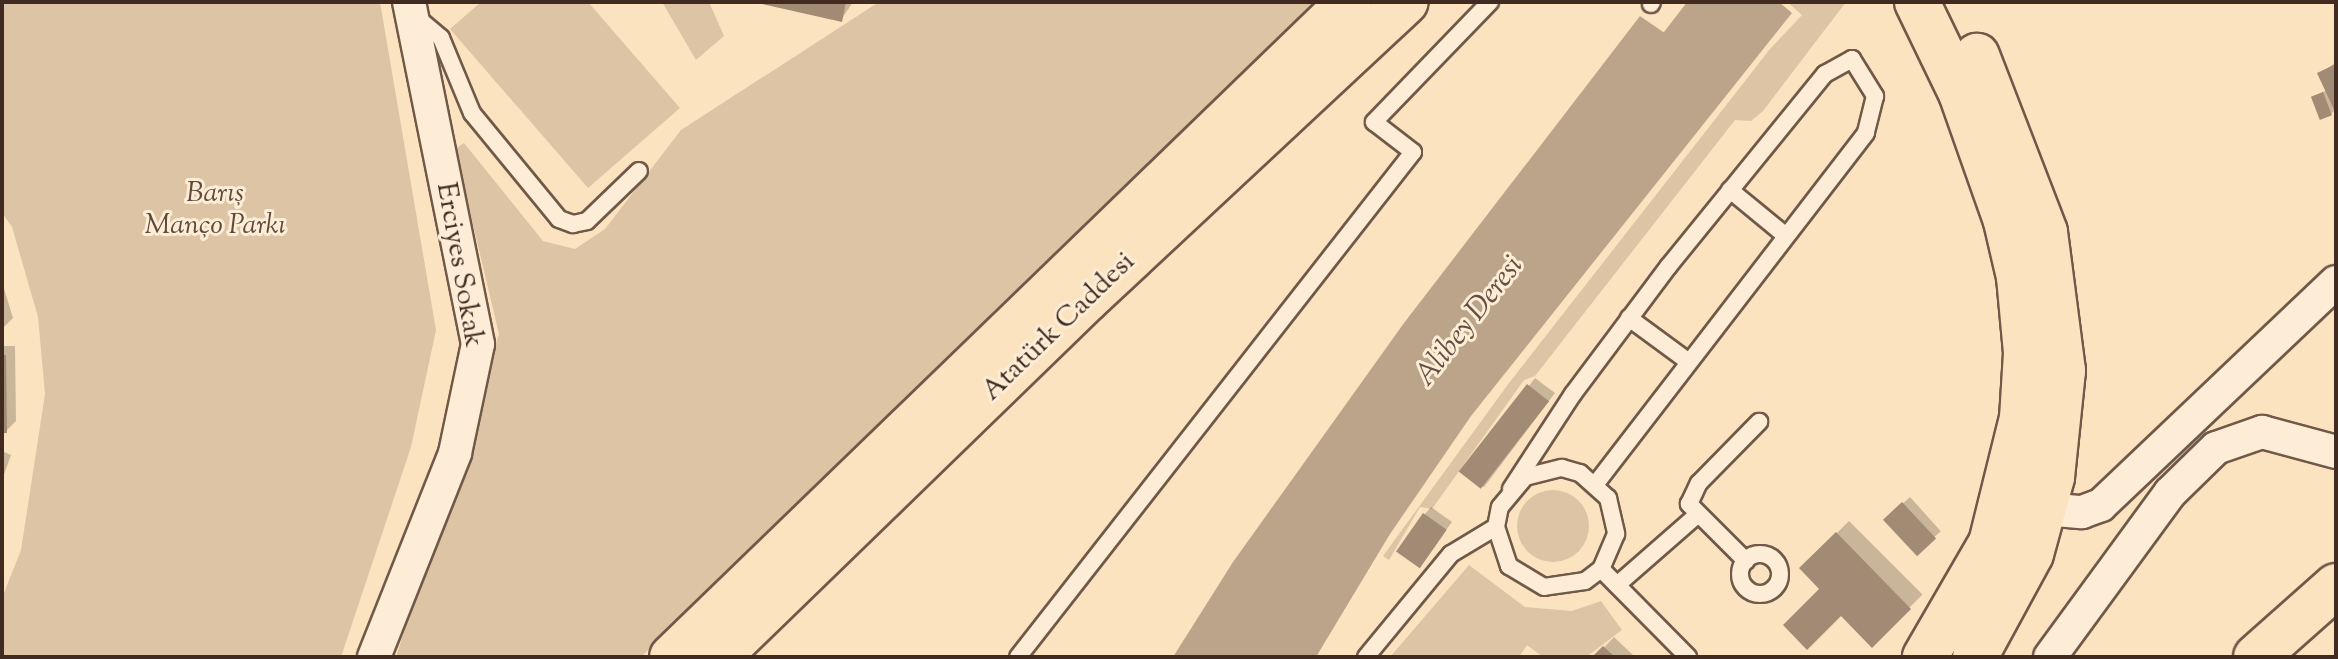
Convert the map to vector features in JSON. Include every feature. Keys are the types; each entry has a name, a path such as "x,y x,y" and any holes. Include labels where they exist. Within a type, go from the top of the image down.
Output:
{"main road":[{"name":"Atatürk Caddesi","path":"672,657 1349,2"},
{"name":"Atatürk Caddesi","path":"718,657 1086,300 1406,2"},
{"path":"1917,2 1961,93 1995,184 2019,277 2026,353 2022,418 1991,543 1925,657"},
{"path":"1951,2 2003,113 2045,232 2063,371 2060,425 2044,509 2031,554 1975,657"},
{"path":"2256,657 2336,586"}],"street":[{"name":"Erciyes Sokak","path":"374,657 455,453 478,344 410,7"},
{"path":"2044,509 2082,512 2101,505 2336,282"},
{"path":"2219,394 2239,413 2245,434"},
{"path":"2050,657 2170,493 2216,448 2245,434 2292,437 2336,452"}],"lane":[{"path":"1018,657 1413,152 1374,122 1490,2"},
{"path":"410,7 441,38 472,113 559,219 573,224 587,221 639,171"},
{"path":"1366,657 1451,554 1496,527 1511,489 1629,318 1825,74 1852,59 1875,96 1874,114 1866,133 1596,483"},
{"path":"1730,190 1786,236"},
{"path":"1629,318 1689,362"},
{"path":"1746,561 1689,504 1692,494 1759,422"},
{"path":"1496,527 1509,566 1525,580 1565,588 1601,569 1611,552 1615,516 1596,483 1580,473 1552,469 1525,477 1511,489"},
{"path":"1617,585 1697,515"},
{"path":"1601,569 1688,657"}],"green space":[{"name":"Barış Manço Parkı","path":"2,2 380,2 436,330 411,447 341,657 2,657 2,598 21,550 45,394 38,317 12,227 2,213"},
{"path":"481,2 588,2 680,108 588,188 450,29"},
{"path":"662,2 709,2 724,36 696,60"},
{"path":"879,2 1320,2 830,470 641,657 396,657 499,334 455,149 464,143 543,241 575,249 605,229 681,130"},
{"path":"1787,2 1846,2 1763,111 1751,121 1735,120 1535,376 1524,380 1432,509 1420,507 1389,560 1383,556 1509,383 1770,49 1802,15"},
{"path":"1553,490 1573,496 1583,506 1589,526 1583,546 1573,556 1553,562 1533,556 1523,546 1517,526 1523,506 1533,496"},
{"path":"1469,565 1525,607 1572,611 1601,601 1622,630 1586,657 1543,657 1527,645 1519,657 1390,657"}],"water":[{"path":"1730,2 1779,2 1792,13 1471,416 1390,534 1316,657 1173,657 1233,562 1404,323 1640,16 1692,52"}],"building":[{"path":"753,2 846,2 842,22"},
{"path":"2336,64 2336,114 2317,73"},
{"path":"2323,92 2332,115 2320,120 2311,97"},
{"path":"2,355 6,355 7,433 2,433"},
{"path":"1527,384 1549,401 1481,489 1459,471"},
{"path":"1902,502 1936,539 1917,556 1883,520"},
{"path":"1423,513 1447,530 1420,568 1396,552"},
{"path":"1836,532 1911,609 1872,648 1841,616 1807,650 1783,625 1819,589 1799,568"},
{"path":"1603,646 1615,657 1592,657"}],"waterway":[{"name":"Alibey Deresi","path":"1641,104 1720,2"}]}
